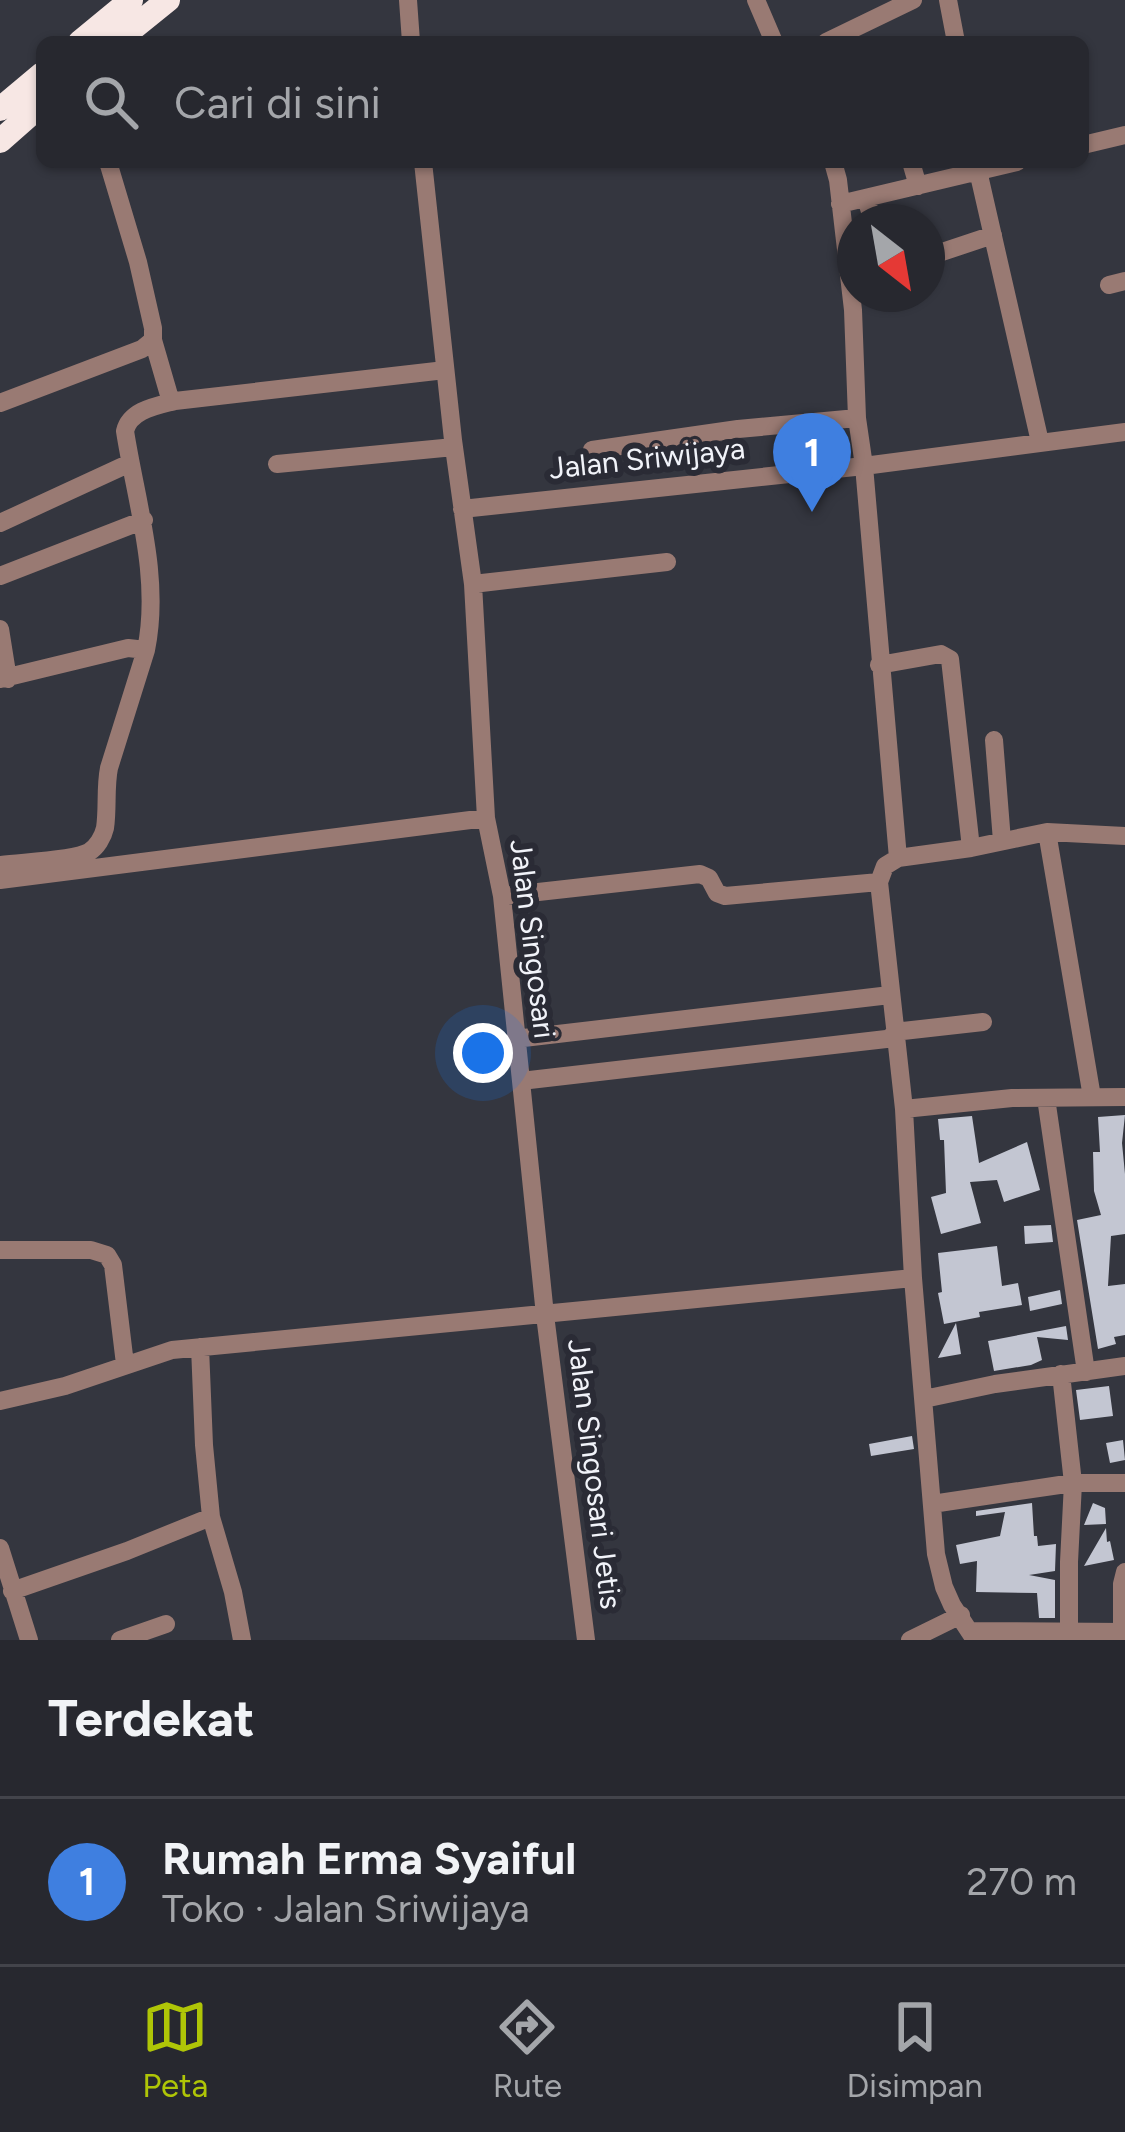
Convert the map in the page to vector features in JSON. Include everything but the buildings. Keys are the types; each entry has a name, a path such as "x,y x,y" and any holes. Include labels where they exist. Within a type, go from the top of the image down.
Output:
{"highway":[{"path":"87,36 131,0"},
{"path":"123,36 168,0"},
{"path":"0,109 36,79"},
{"path":"0,140 36,109"}],"street":[{"path":"408,0 411,36"},
{"path":"756,0 771,36"},
{"path":"872,32 913,0"},
{"path":"948,0 955,36"},
{"path":"1089,144 1125,135"},
{"path":"110,168 172,402"},
{"name":"Jalan Singosari","path":"424,168 473,584 486,818 502,896 544,1316"},
{"path":"834,168 840,204 974,168"},
{"path":"913,168 919,186"},
{"path":"977,168 1040,442"},
{"path":"866,198 868,204"},
{"path":"945,251 992,235"},
{"path":"853,312 857,418 898,858"},
{"path":"0,403 142,349 153,340"},
{"path":"0,865 89,852 105,826 109,768 146,650 150,595 144,520 130,463 127,422 172,402 445,370"},
{"path":"592,450 857,418"},
{"name":"Jalan Sriwijaya","path":"462,509 865,466 1125,432"},
{"path":"277,464 454,447"},
{"path":"0,523 130,463"},
{"path":"0,576 144,520"},
{"path":"473,584 667,562"},
{"path":"0,629 4,679 128,648 146,650"},
{"path":"880,665 941,654 950,658 971,848"},
{"path":"994,740 1003,841"},
{"path":"0,880 486,818"},
{"path":"1047,832 1092,1097"},
{"path":"969,1628 952,1605 936,1554 904,1109 879,882 882,870 898,858 1047,832 1125,836"},
{"path":"502,896 700,874 725,896 879,882"},
{"path":"515,1039 890,995"},
{"path":"520,1081 983,1022"},
{"path":"904,1109 1012,1098 1125,1097"},
{"path":"1046,1098 1087,1372"},
{"path":"0,1250 91,1250 107,1255 113,1265 125,1364"},
{"path":"0,1401 65,1386 158,1352 914,1278"},
{"name":"Jalan Singosari Jetis","path":"544,1316 586,1640"},
{"path":"200,1347 211,1517 242,1640"},
{"path":"925,1399 1125,1366"},
{"path":"1061,1374 1073,1483 1069,1631"},
{"path":"932,1504 1073,1483 1125,1483"},
{"path":"12,1591 211,1517"},
{"path":"0,1548 12,1591 10,1617 28,1640"},
{"path":"910,1640 969,1628 1124,1632 1125,1572"},
{"path":"120,1640 166,1624"}],"place":[{"name":"Rumah Erma Syaiful","path":"812,512"}]}
